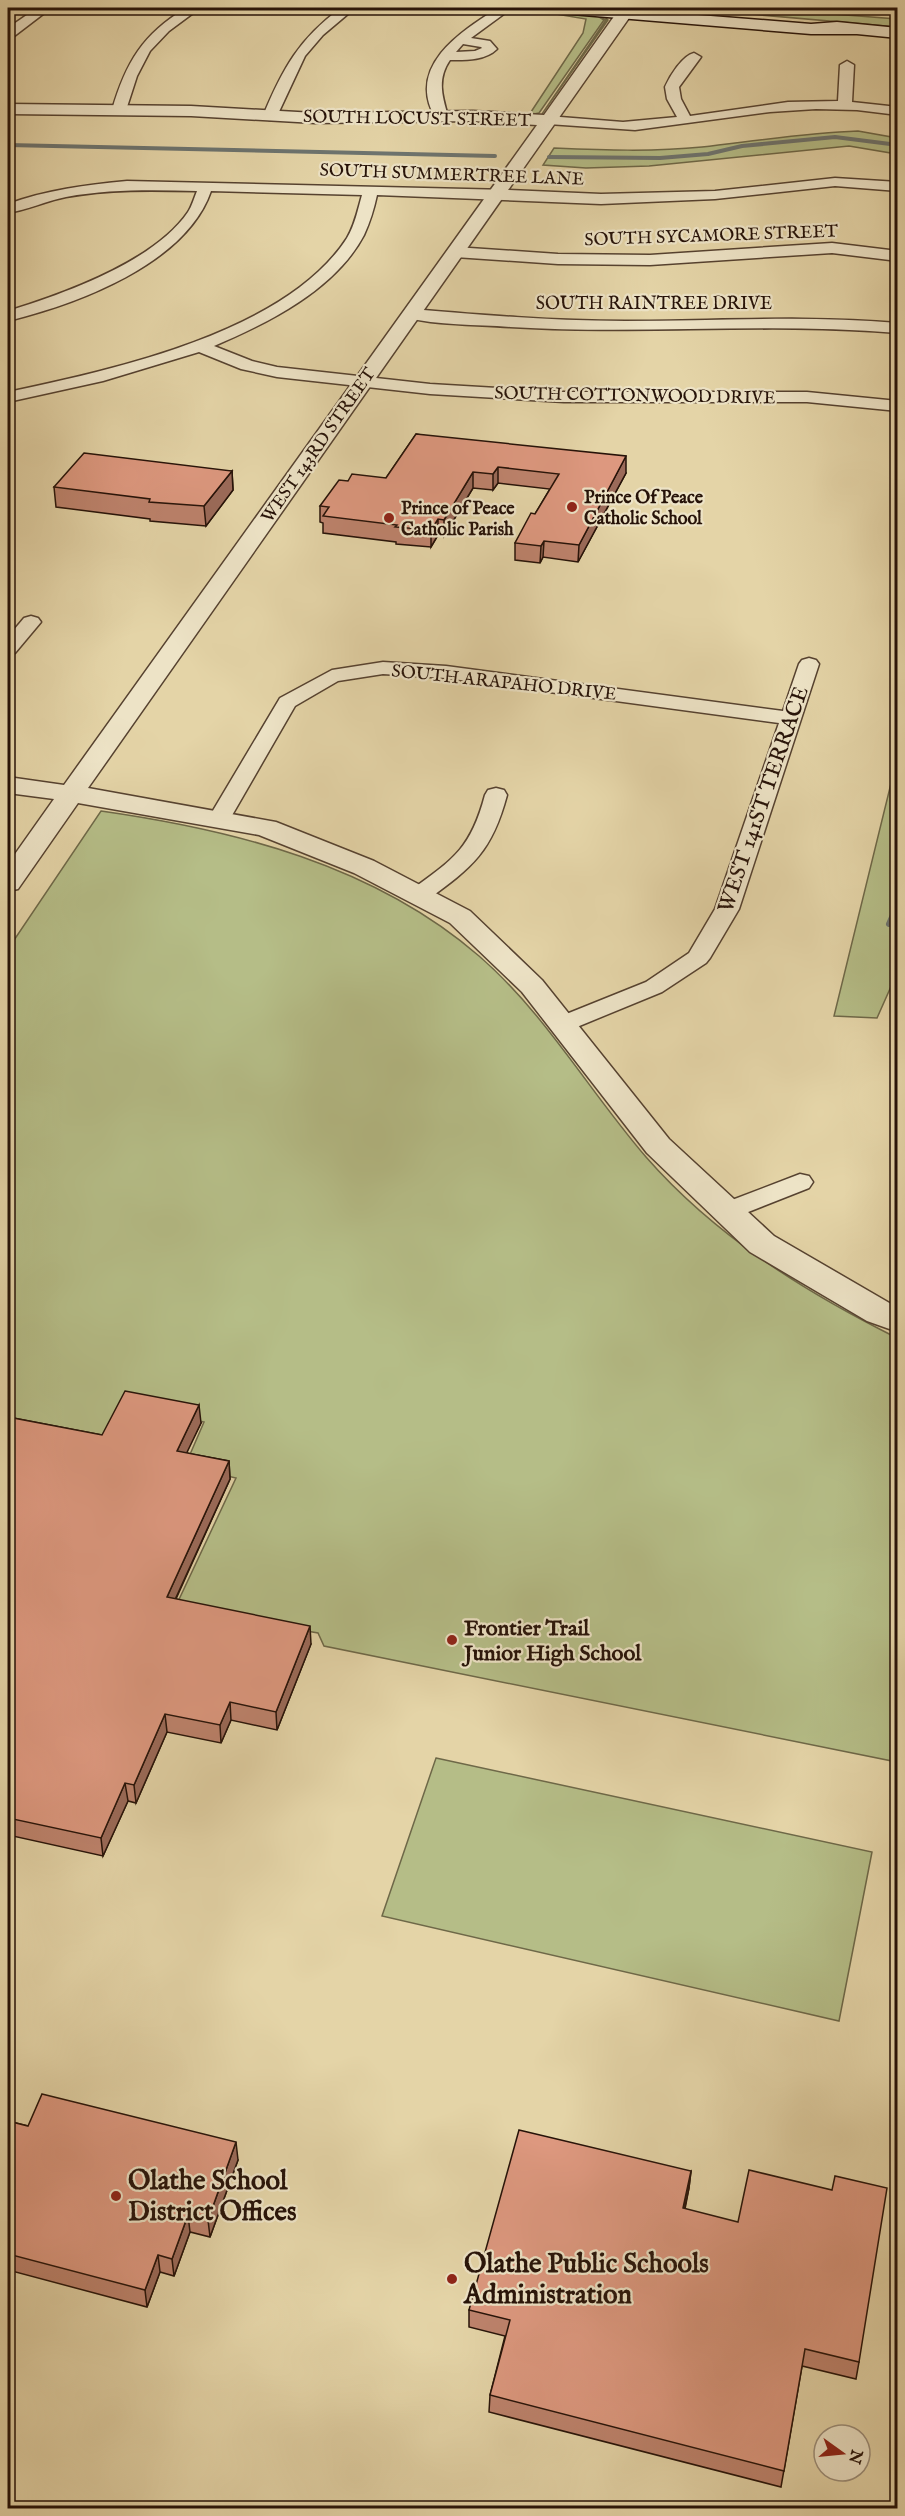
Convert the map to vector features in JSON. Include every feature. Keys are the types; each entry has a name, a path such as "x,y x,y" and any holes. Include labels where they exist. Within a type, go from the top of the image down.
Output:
{"street":[{"path":"8,34 45,8"},
{"path":"119,110 132,68 142,49 163,28 194,8"},
{"path":"270,116 290,68 299,53 326,25 349,8"},
{"path":"441,116 434,93 435,79 441,63 460,40 506,8"},
{"path":"559,8 627,9 811,29 858,29 897,33"},
{"name":"WEST 143RD STREET","path":"8,883 627,9"},
{"path":"446,56 483,54 490,49 485,44 460,40"},
{"path":"686,120 674,102 670,89 694,57"},
{"path":"844,105 847,65"},
{"name":"SOUTH LOCUST STREET","path":"8,109 119,110 346,118 441,116 626,126 788,106 844,105 897,111"},
{"name":"SOUTH SUMMERTREE LANE","path":"8,209 30,201 101,188 146,185 636,199 715,195 819,183 859,182 897,187"},
{"path":"8,316 98,283 148,255 191,218 206,186"},
{"path":"8,397 111,374 197,345 256,319 283,304 324,274 353,241 362,222 371,191"},
{"path":"8,194 30,201"},
{"name":"SOUTH SYCAMORE STREET","path":"454,252 558,259 639,260 832,248 897,256"},
{"name":"SOUTH RAINTREE DRIVE","path":"411,314 524,323 601,326 805,322 897,328"},
{"name":"SOUTH COTTONWOOD DRIVE","path":"197,345 257,368 430,389 553,397 786,396 897,406"},
{"path":"8,649 31,622"},
{"name":"WEST 141ST TERRACE","path":"563,1024 654,987 698,958 727,909 808,664"},
{"name":"SOUTH ARAPAHO DRIVE","path":"219,819 287,702 332,676 383,668 446,672 791,718"},
{"path":"8,785 266,828 364,867 460,918 532,986 658,1146 762,1244 879,1313 897,1321"},
{"path":"419,895 459,867 478,845 489,824 496,795"},
{"path":"728,1212 800,1182"}],"green space":[{"path":"515,8 579,10 602,16 608,20 542,114 606,20 596,15 604,20 539,113 529,115 583,33 586,19 550,13 552,11"},
{"path":"681,8 755,8 897,19 897,27"},
{"path":"858,131 897,138 897,154 849,146 649,166 586,168 543,165 554,148 684,149 799,135"},
{"path":"897,759 897,973 877,1018 834,1016"},
{"name":"Frontier Trail Junior High School","path":"101,811 202,829 301,856 349,875 438,924 479,956 525,1002 625,1132 673,1186 701,1212 731,1237 795,1281 897,1338 897,1762 324,1646 318,1633 175,1608 236,1478 185,1466 204,1422 127,1405 103,1448 8,1428 8,949"},
{"path":"436,1758 872,1852 839,2021 382,1916"}],"building":[{"path":"416,434 626,456 579,545 544,541 541,546 515,543 531,513 535,514 559,474 498,467 493,474 473,472 444,520 438,519 431,530 323,516 329,507 320,506 339,480 348,481 352,474 386,478"},
{"path":"84,453 232,471 204,506 149,502 150,499 54,487"},
{"path":"125,1391 199,1405 177,1451 229,1461 167,1597 310,1626 276,1712 230,1702 220,1725 165,1714 134,1785 125,1783 101,1838 8,1818 8,1417 102,1435"},
{"name":"Olathe School District Offices","path":"42,2094 236,2142 208,2220 188,2215 172,2259 158,2255 145,2290 8,2254 8,2121 28,2126"},
{"path":"519,2130 691,2171 683,2208 738,2222 749,2170 832,2190 835,2176 887,2188 859,2362 805,2349 784,2471 490,2395 510,2320 469,2310"}],"waterway":[{"path":"549,157 660,158 708,154 742,146 835,137 898,145"},
{"path":"8,145 495,156"},
{"path":"889,924 898,904"}],"place":[{"name":"Prince Of Peace Catholic School","path":"572,507"},
{"name":"Prince of Peace Catholic Parish","path":"389,518"},
{"name":"Frontier Trail Junior High School","path":"452,1640"},
{"name":"Olathe School District Offices","path":"116,2196"},
{"name":"Olathe Public Schools Administration","path":"452,2279"}]}
